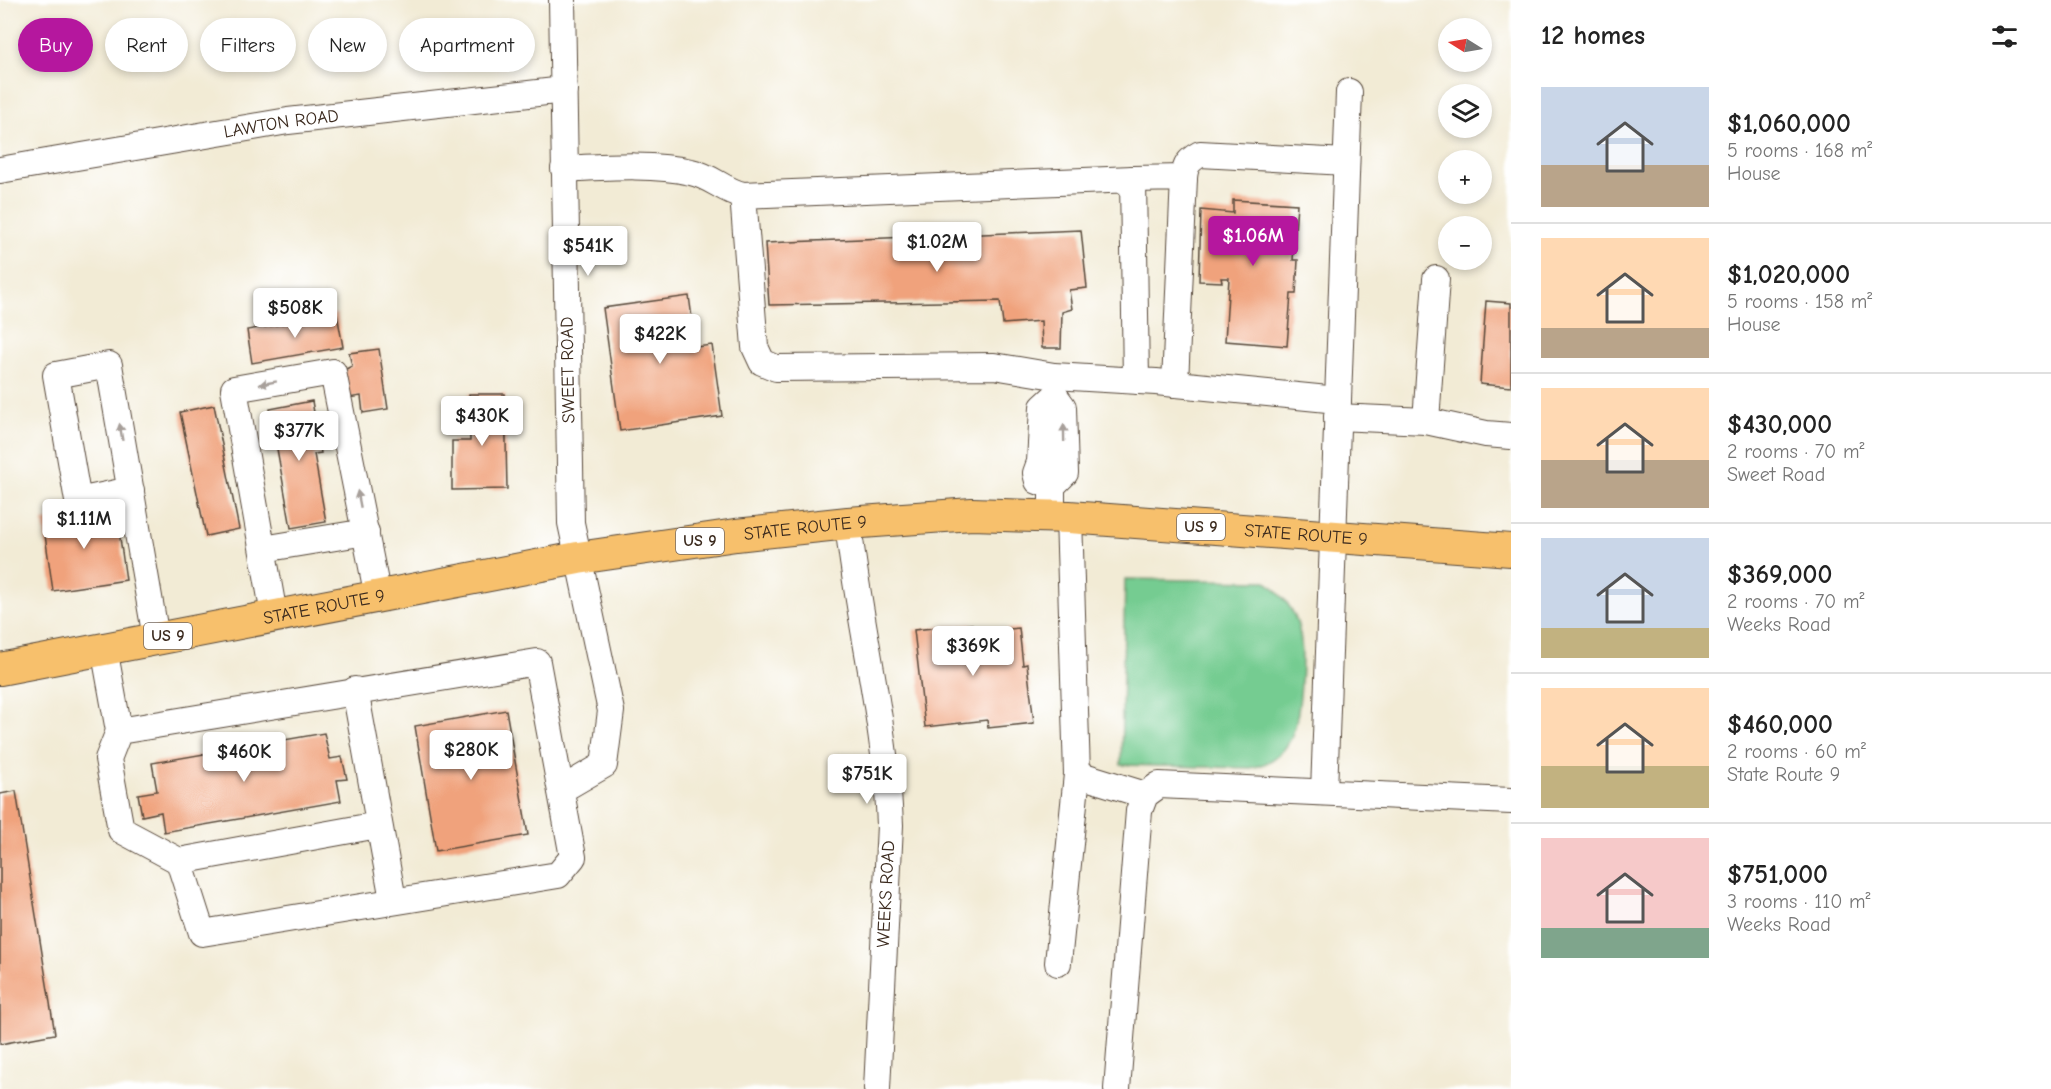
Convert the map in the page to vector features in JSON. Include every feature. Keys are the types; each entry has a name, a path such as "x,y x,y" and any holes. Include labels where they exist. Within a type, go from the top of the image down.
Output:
{"main road":[{"name":"STATE ROUTE 9","path":"0,669 578,558 736,535 849,523 972,514 1061,517 1511,550"}],"street":[{"name":"SWEET ROAD","path":"561,790 604,765 611,711 571,523 562,0"},
{"name":"LAWTON ROAD","path":"0,170 288,121 564,90"},
{"path":"1324,792 1349,92"},
{"path":"1175,384 1184,178 1190,159 1200,154 1346,162"},
{"path":"564,169 600,167 690,171 709,177 732,193 743,195 1184,178"},
{"path":"1133,179 1136,381"},
{"path":"743,195 755,347 762,362 776,368 994,366 1054,386 1136,381 1175,384 1426,421 1486,434 1511,436"},
{"path":"1426,421 1436,279"},
{"path":"131,490 78,501 56,375 109,365 131,490 156,638"},
{"path":"274,615 234,389 333,372 378,597"},
{"path":"1054,386 1063,407 1065,473 1052,486 1061,517 1077,774 1058,963"},
{"name":"WEEKS ROAD","path":"849,523 854,580 884,740 889,792 890,825 877,1089"},
{"path":"263,549 366,532"},
{"path":"104,648 119,731 108,759 121,830 179,861 378,825"},
{"path":"119,731 355,690 537,662 573,858 558,875 393,900 202,933 179,861"},
{"path":"355,690 393,900"},
{"path":"1077,774 1145,795"},
{"path":"1117,1089 1139,811 1145,795 1159,785 1511,801"}],"green space":[{"path":"1125,579 1266,581 1282,597 1297,622 1301,640 1302,669 1294,730 1287,745 1278,755 1268,762 1250,768 1121,765"}],"building":[{"path":"1233,200 1297,204 1293,260 1298,260 1296,294 1291,294 1287,346 1225,341 1229,278 1221,278 1222,282 1199,281 1201,210 1233,213"},
{"path":"1081,230 1087,288 1069,290 1072,309 1062,312 1061,348 1042,348 1041,321 1003,324 1000,301 769,305 765,243"},
{"path":"689,296 696,347 712,345 722,416 620,431 603,308"},
{"path":"1486,301 1511,303 1511,387 1480,384"},
{"path":"337,314 343,347 252,363 247,330"},
{"path":"379,349 388,409 363,413 361,396 348,398 344,370 352,366 349,353"},
{"path":"469,394 505,394 507,489 452,490 452,441 470,441"},
{"path":"312,401 321,453 314,454 326,522 291,528 270,409"},
{"path":"214,405 239,529 206,536 180,412"},
{"path":"116,510 126,580 53,591 43,521"},
{"path":"972,624 974,633 1019,628 1023,665 1027,664 1034,723 988,728 987,720 925,727 914,630"},
{"path":"506,710 528,835 436,851 415,726"},
{"path":"324,733 330,759 342,757 347,779 337,780 341,801 164,832 161,812 142,816 138,794 157,791 152,763"},
{"path":"16,791 55,1034 0,1044 0,794"}]}
